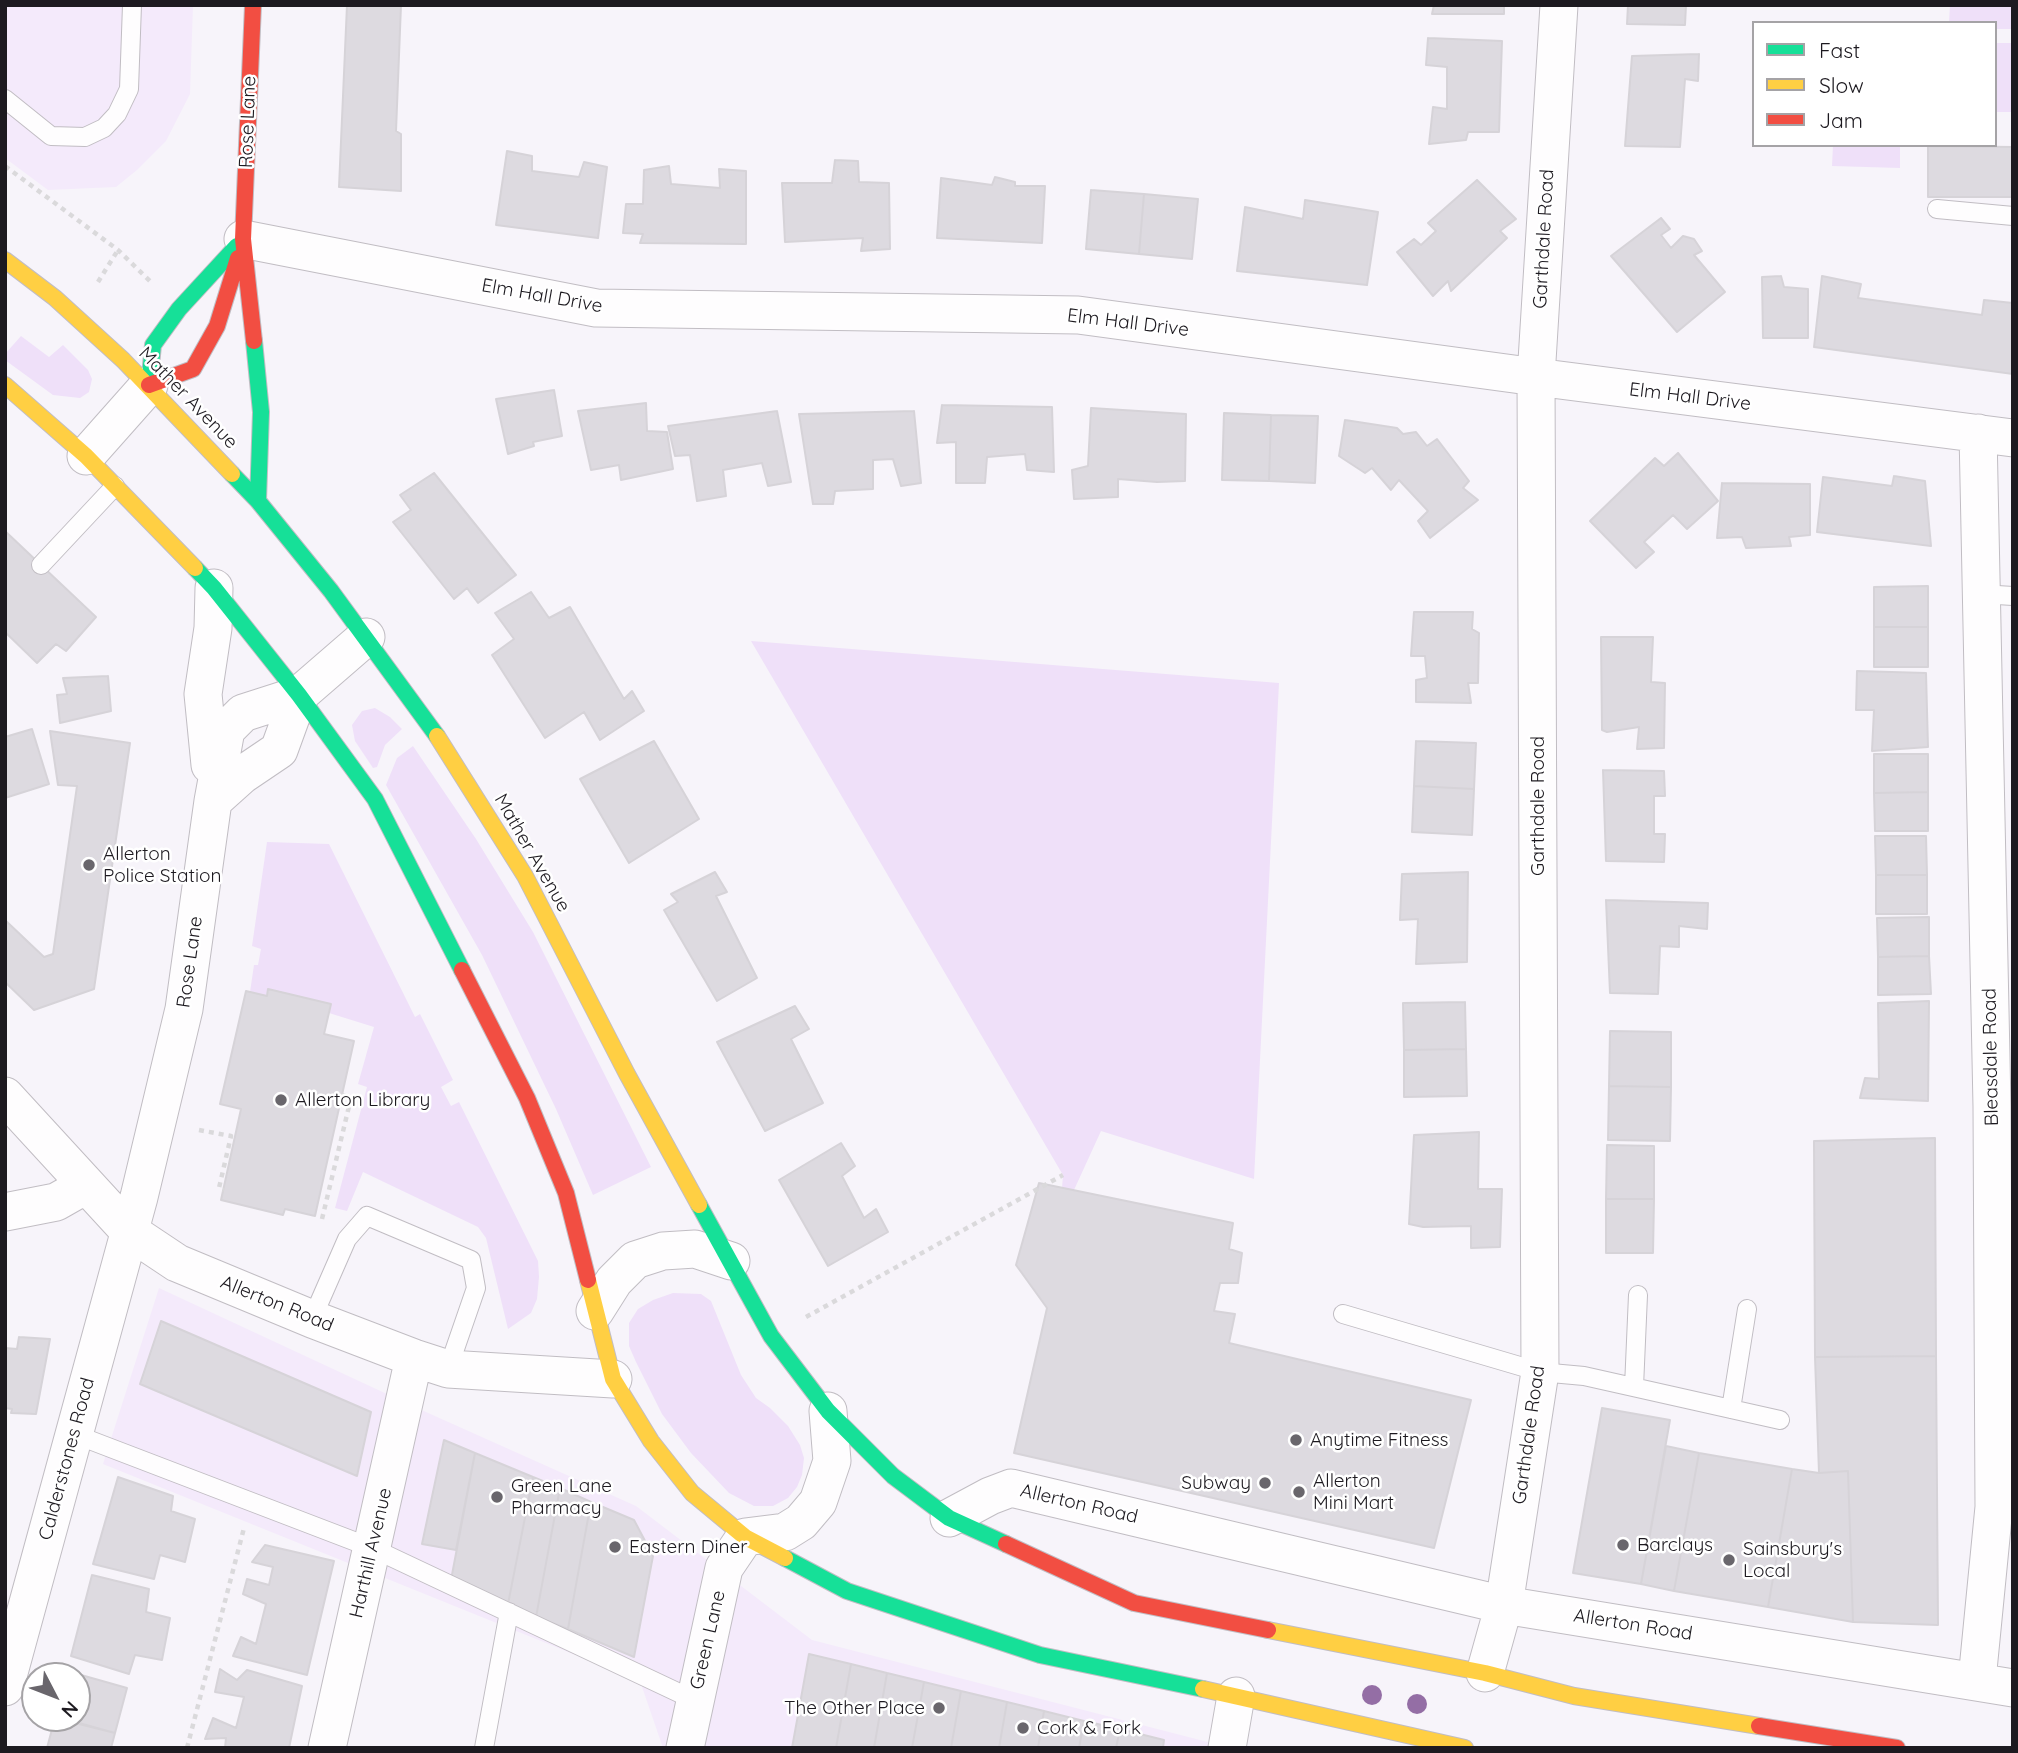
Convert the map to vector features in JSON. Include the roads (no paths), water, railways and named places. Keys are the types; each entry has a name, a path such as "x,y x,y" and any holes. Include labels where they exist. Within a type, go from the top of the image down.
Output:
{"main road":[{"name":"Rose Lane","path":"243,239 253,5"},
{"path":"243,239 218,326 193,369 149,385 153,345 179,309 243,239"},
{"path":"243,239 261,412 258,501"},
{"name":"Mather Avenue","path":"5,260 55,298 149,385 258,501 366,637 426,719 525,876 627,1074 771,1336 828,1411 893,1476 949,1518"},
{"path":"5,385 86,456 214,588 299,695 375,799 527,1098 566,1193 613,1379 651,1441 692,1493 745,1537 847,1591 1040,1655 1465,1748"},
{"path":"949,1518 1134,1604 1485,1673 1574,1696 1896,1748"}],"street":[{"name":"Garthdale Road","path":"1485,1673 1504,1605 1540,1372 1536,377 1559,5"},
{"name":"Elm Hall Drive","path":"243,239 596,308 1078,315 1995,435"},
{"path":"86,456 149,385"},
{"name":"Bleasdale Road","path":"1977,1680 2003,1507 1992,1106 1997,595 1995,435"},
{"path":"213,801 204,694 213,628 214,588"},
{"path":"213,801 242,775 279,750 299,695 366,637"},
{"name":"Rose Lane","path":"130,1231 184,1009 213,801 226,730 243,713 299,695"},
{"name":"Allerton Road","path":"5,1096 130,1231 177,1263 312,1319 431,1363 613,1379"},
{"path":"5,1212 56,1202 86,1185"},
{"name":"Calderstones Road","path":"5,1687 130,1231"},
{"path":"595,1311 614,1281 635,1260 663,1251 695,1249 731,1261"},
{"name":"Harthill Avenue","path":"327,1748 372,1548 431,1363"},
{"path":"745,1537 785,1532 801,1522 818,1502 832,1461 828,1411"},
{"name":"Allerton Road","path":"949,1518 1011,1488 1504,1605 1977,1680 2013,1688"},
{"name":"Green Lane","path":"685,1748 724,1568 745,1537"},
{"path":"1227,1748 1236,1696"}],"lane":[{"path":"5,99 51,136 85,137 104,128 117,114 129,89 132,5"},
{"path":"1937,209 2013,216"},
{"path":"41,565 115,486"},
{"path":"312,1319 347,1239 368,1216 471,1260 476,1289 431,1363"},
{"path":"1634,1387 1638,1295"},
{"path":"1731,1409 1747,1310"},
{"path":"1343,1314 1540,1372 1584,1376 1780,1420"},
{"path":"74,1434 372,1548 694,1700"},
{"path":"484,1748 509,1612"}],"place":[{"name":"Allerton Police Station","path":"89,865"},
{"name":"Allerton Library","path":"281,1100"},
{"name":"Anytime Fitness","path":"1296,1440"},
{"name":"Subway","path":"1265,1483"},
{"name":"Allerton Mini Mart","path":"1299,1492"},
{"name":"Green Lane Pharmacy","path":"497,1497"},
{"name":"Barclays","path":"1623,1545"},
{"name":"Eastern Diner","path":"615,1547"},
{"name":"Sainsbury's Local","path":"1729,1560"},
{"name":"The Other Place","path":"939,1708"},
{"name":"Cork & Fork","path":"1023,1728"}]}
